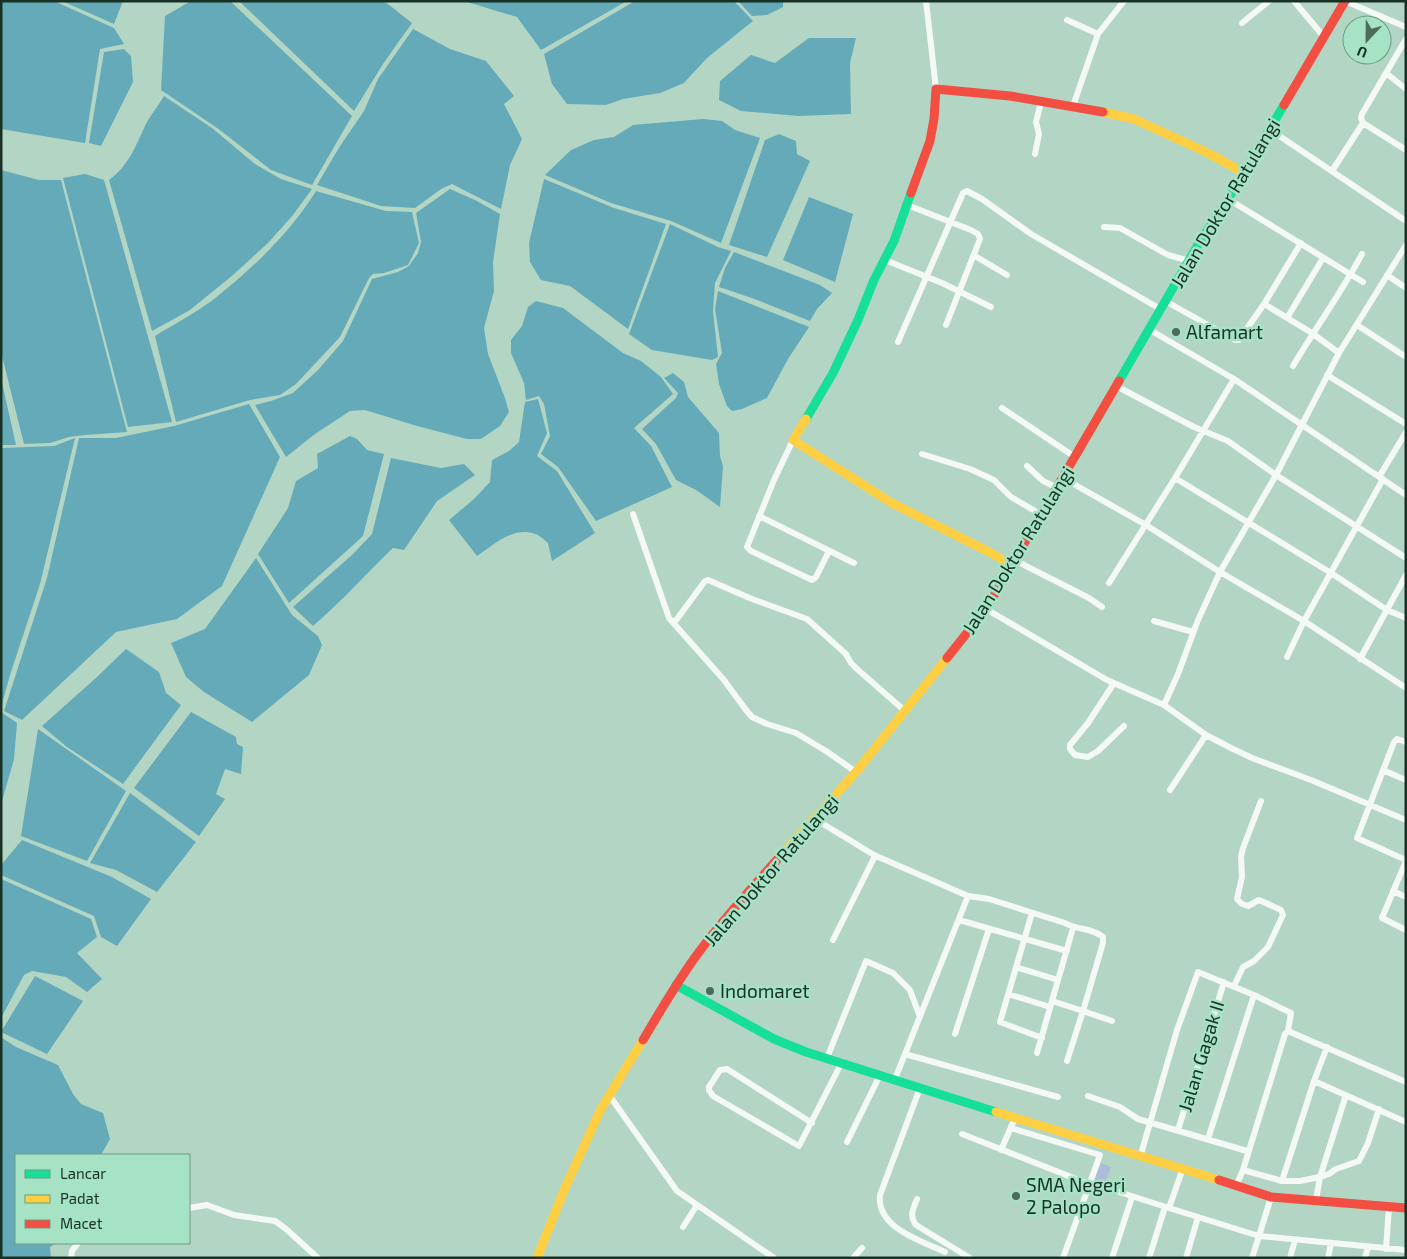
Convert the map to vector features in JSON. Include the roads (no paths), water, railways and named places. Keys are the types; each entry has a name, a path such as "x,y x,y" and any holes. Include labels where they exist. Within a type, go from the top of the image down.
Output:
{"main road":[{"name":"Jalan Doktor Ratulangi","path":"537,1258 556,1209 596,1118 676,985 699,952 740,901 856,772 986,609 1167,302 1199,243 1244,173 1345,1"},
{"path":"1014,563 890,502 793,440 833,373 894,241 931,135 936,89 1010,96 1073,106 1134,119 1244,173"},
{"path":"676,985 774,1039 806,1052 1015,1118 1237,1184 1271,1197 1406,1208"}],"street":[{"path":"926,1 936,89"},
{"path":"1073,106 1098,34 1124,1"},
{"path":"1242,23 1269,1"},
{"path":"1294,1 1324,37"},
{"path":"1345,1 1406,27"},
{"path":"1067,20 1098,34"},
{"path":"1406,39 1361,117 1363,124 1406,150"},
{"path":"1386,73 1406,89"},
{"path":"1035,154 1039,134 1036,122 1041,102"},
{"path":"1332,171 1363,124"},
{"path":"1269,129 1406,220"},
{"path":"898,342 963,193 969,191 1031,234 1162,310"},
{"path":"1228,199 1363,282"},
{"path":"907,205 978,234 980,242 946,325"},
{"path":"1104,227 1120,228 1168,255 1190,261"},
{"path":"1167,302 1239,340 1264,304 1301,243"},
{"path":"1164,705 1178,674 1193,632 1220,572 1276,475 1339,353 1406,246"},
{"path":"1293,366 1312,333 1351,275 1362,254"},
{"path":"975,256 1007,275"},
{"path":"1287,318 1323,258"},
{"path":"885,260 960,291 991,307"},
{"path":"1388,275 1406,288"},
{"path":"1264,304 1312,333 1339,353"},
{"path":"1357,325 1406,357"},
{"path":"1150,330 1234,379 1406,495"},
{"path":"1327,375 1406,424"},
{"path":"1109,583 1234,379"},
{"path":"1116,386 1194,427 1228,441 1276,475 1406,558"},
{"path":"1002,408 1076,458"},
{"path":"1286,657 1406,432"},
{"path":"793,440 747,547 768,560 814,580 829,551"},
{"path":"922,454 970,469 994,480 1011,497 1042,515"},
{"path":"1027,466 1043,480 1058,488"},
{"path":"1063,478 1146,525 1304,622 1406,688"},
{"path":"1175,478 1331,573 1387,610 1406,618"},
{"path":"633,514 669,618 724,680 752,716 767,724 796,733 856,772"},
{"path":"759,516 854,563"},
{"path":"1014,563 1089,598 1102,607"},
{"path":"1360,659 1406,575"},
{"path":"674,623 704,581 708,580 752,599 807,619 846,654 857,669 905,711"},
{"path":"986,609 1114,683 1164,705 1206,735 1252,758 1311,780 1406,820"},
{"path":"1154,621 1193,632"},
{"path":"1114,683 1088,723 1070,745 1070,749 1075,755 1088,757 1098,751 1124,726"},
{"path":"1170,790 1206,735"},
{"path":"1406,742 1398,739 1395,740 1357,836 1358,839 1406,861 1382,919 1406,930"},
{"path":"1383,770 1406,780"},
{"path":"1234,986 1243,967 1254,961 1268,947 1283,915 1281,910 1263,902 1257,901 1248,906 1242,904 1237,898 1242,877 1241,856 1243,848 1262,801"},
{"path":"815,819 875,856 968,896 989,899 1065,923 1073,928 1098,933 1103,937 1103,943 1067,1061"},
{"path":"833,940 875,856"},
{"path":"1393,891 1406,896"},
{"path":"895,1079 968,896"},
{"path":"1032,913 1000,1022 1042,1038"},
{"path":"959,920 1066,951"},
{"path":"1037,1052 1073,928"},
{"path":"955,1034 989,929"},
{"path":"827,1058 866,961 893,973 910,990 920,1017"},
{"path":"1016,967 1058,980"},
{"path":"1140,1154 1177,1030 1196,974 1201,973 1234,986 1291,1013 1288,1031 1285,1034 1237,1184"},
{"name":"Jalan Gagak II","path":"1178,1130 1224,982"},
{"path":"1008,994 1083,1011 1112,1021"},
{"path":"1208,1139 1254,996"},
{"path":"1288,1031 1406,1082"},
{"path":"1282,1181 1327,1047"},
{"path":"906,1054 1058,1097"},
{"path":"812,1123 727,1069 720,1070 709,1087 713,1096 798,1146 801,1145 812,1123 842,1062"},
{"path":"847,1142 880,1074"},
{"path":"1314,1081 1406,1122"},
{"path":"920,1088 879,1202 887,1220 898,1230 945,1252"},
{"path":"610,1095 673,1187 696,1206 774,1258"},
{"path":"1316,1200 1320,1177 1346,1095"},
{"path":"1088,1096 1120,1107 1131,1116 1150,1123 1247,1151"},
{"path":"1243,1170 1282,1181 1300,1181 1329,1174 1336,1169 1359,1161 1368,1143 1379,1109"},
{"path":"1001,1150 1015,1118"},
{"path":"1011,1128 1100,1155"},
{"path":"962,1134 1089,1184"},
{"path":"1063,1258 1104,1144"},
{"path":"1149,1258 1183,1168"},
{"path":"1116,1192 1259,1236 1405,1250 1402,1258"},
{"path":"1112,1258 1132,1197"},
{"path":"1252,1258 1271,1197"},
{"path":"917,1199 912,1212 912,1220 916,1225 970,1258"},
{"path":"190,1208 207,1205 241,1216 275,1222 286,1229 318,1258"},
{"path":"683,1227 696,1206"},
{"path":"1386,1248 1389,1207"},
{"path":"1186,1258 1198,1217"},
{"path":"1290,1258 1296,1240"},
{"path":"1328,1258 1331,1243"},
{"path":"70,1258 77,1244"},
{"path":"1365,1258 1368,1247"},
{"path":"853,1258 862,1248"}],"place":[{"name":"Alfamart","path":"1176,332"},
{"name":"Indomaret","path":"710,991"},
{"name":"SMA Negeri 2 Palopo","path":"1016,1196"}]}
